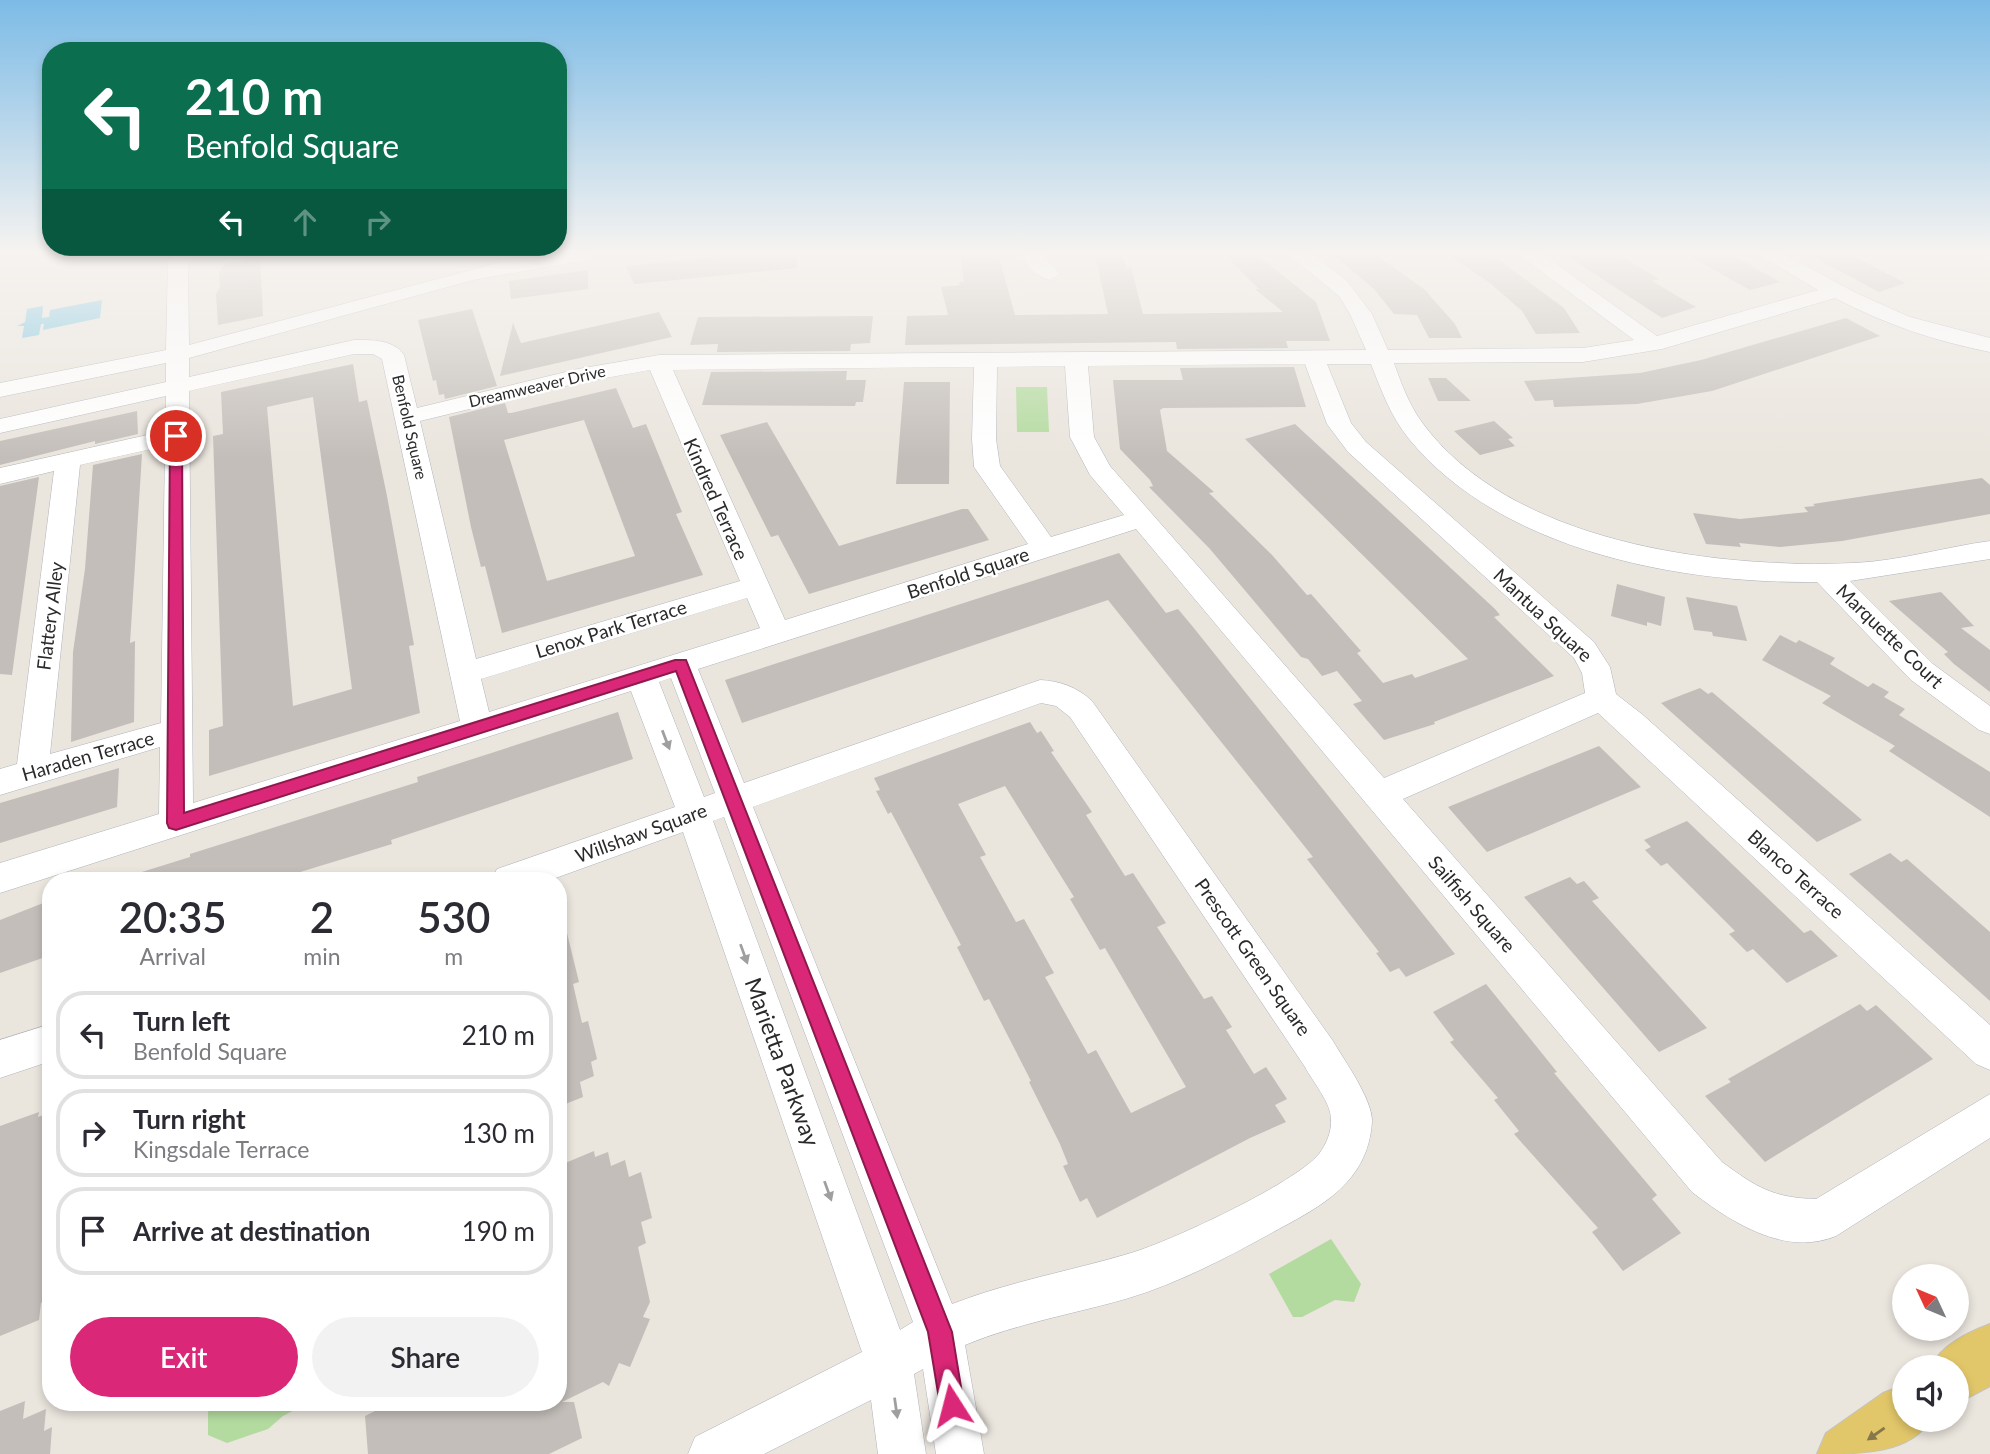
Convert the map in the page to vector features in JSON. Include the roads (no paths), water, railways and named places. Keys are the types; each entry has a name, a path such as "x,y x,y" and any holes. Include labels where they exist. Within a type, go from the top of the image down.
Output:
{"main road":[{"path":"1969,1367 1990,1352"},
{"path":"1847,1454 1892,1422"}],"street":[{"path":"176,823 177,322"},
{"path":"0,390 176,354 305,322"},
{"path":"1363,322 1402,411 1440,460 1477,488 1529,516 1583,539 1653,559 1779,573 1857,572 1990,550"},
{"path":"1623,322 1654,344"},
{"name":"Dreamweaver Drive","path":"408,417 604,370 659,362 1583,355 1654,344 1731,322"},
{"path":"1901,322 1990,345"},
{"name":"Benfold Square","path":"0,426 354,347 377,347 393,355 477,728"},
{"name":"Mantua Square","path":"1314,359 1339,424 1357,447 1584,650 1597,666 1601,699"},
{"name":"Sailfish Square","path":"1076,360 1082,437 1099,469 1139,519 1707,1177 1744,1205 1786,1220 1821,1221 1990,1114"},
{"path":"986,361 984,439 987,467 1045,548"},
{"name":"Kindred Terrace","path":"659,362 670,395 777,634"},
{"path":"0,476 176,436"},
{"name":"Flattery Alley","path":"32,772 68,460"},
{"name":"Benfold Square","path":"0,878 1139,519"},
{"name":"Marquette Court","path":"1825,573 1922,672 1990,722"},
{"name":"Lenox Park Terrace","path":"466,673 755,586"},
{"path":"681,664 940,1332 960,1454"},
{"name":"Marietta Parkway","path":"641,676 694,814 889,1362 902,1454"},
{"name":"Prescott Green Square","path":"733,800 1040,691 1066,696 1081,709 1319,1054 1344,1097 1352,1119 1346,1149 1333,1170 1310,1189 1189,1254 1131,1275 1000,1308 940,1332"},
{"path":"1378,795 1601,699"},
{"name":"Blanco Terrace","path":"1601,699 1642,732 1990,1051"},
{"name":"Haraden Terrace","path":"0,782 177,730"},
{"name":"Willshaw Square","path":"531,872 733,800"},
{"path":"0,1059 42,1045"},
{"path":"712,1454 851,1385 940,1332"}],"water":[{"path":"25,322 82,322 43,330 44,324 41,324 39,335 22,338 24,326 17,326"}]}
